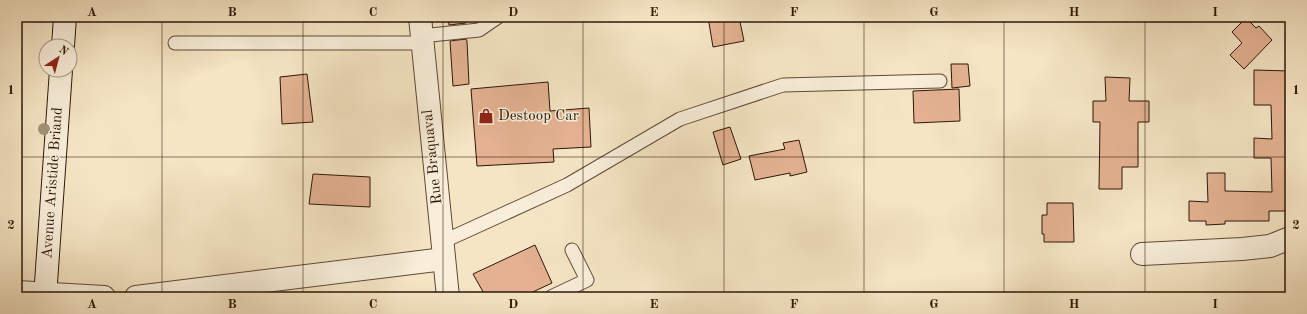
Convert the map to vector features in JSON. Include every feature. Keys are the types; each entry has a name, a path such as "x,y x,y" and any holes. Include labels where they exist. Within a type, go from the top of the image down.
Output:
{"street":[{"path":"64,38 65,17"},
{"name":"Rue Braquaval","path":"421,32 448,297"},
{"name":"Avenue Aristide Briand","path":"45,295 60,78"},
{"path":"1142,254 1242,249 1270,246 1290,238"},
{"path":"136,297 443,251"},
{"path":"17,292 45,295 104,297"}],"lane":[{"path":"175,43 479,30 498,17"},
{"path":"443,251 567,185 680,119 784,85 940,81"},
{"path":"551,297 587,280 572,250"}],"building":[{"path":"448,17 465,17 466,23 449,25"},
{"path":"708,17 739,17 744,41 713,47"},
{"path":"1246,18 1256,28 1259,26 1272,40 1244,69 1230,55 1242,43 1232,32"},
{"path":"466,39 469,84 453,86 450,41"},
{"path":"951,64 968,64 970,86 952,88"},
{"path":"1254,70 1290,71 1290,211 1269,211 1269,221 1225,221 1225,224 1206,225 1206,221 1189,221 1189,201 1208,202 1207,173 1225,173 1225,191 1272,192 1271,158 1254,158 1254,138 1272,139 1271,105 1254,105"},
{"path":"307,74 313,122 282,124 280,77"},
{"path":"1105,77 1130,78 1129,101 1149,101 1149,122 1138,122 1138,167 1122,167 1122,189 1099,189 1100,122 1093,122 1093,101 1106,101"},
{"path":"548,82 550,111 589,108 591,147 553,149 554,162 477,166 471,89"},
{"path":"959,89 960,121 914,123 913,91"},
{"path":"730,127 741,159 723,165 713,132"},
{"path":"799,140 807,172 790,176 790,173 755,180 749,156 785,149 783,143"},
{"path":"313,174 370,177 370,207 309,204"},
{"path":"1047,203 1073,203 1074,242 1044,242 1044,234 1042,234 1042,215 1047,215"},
{"path":"535,245 552,283 522,297 486,297 473,274"}],"place":[{"name":"Destoop Car","path":"486,116"}]}
